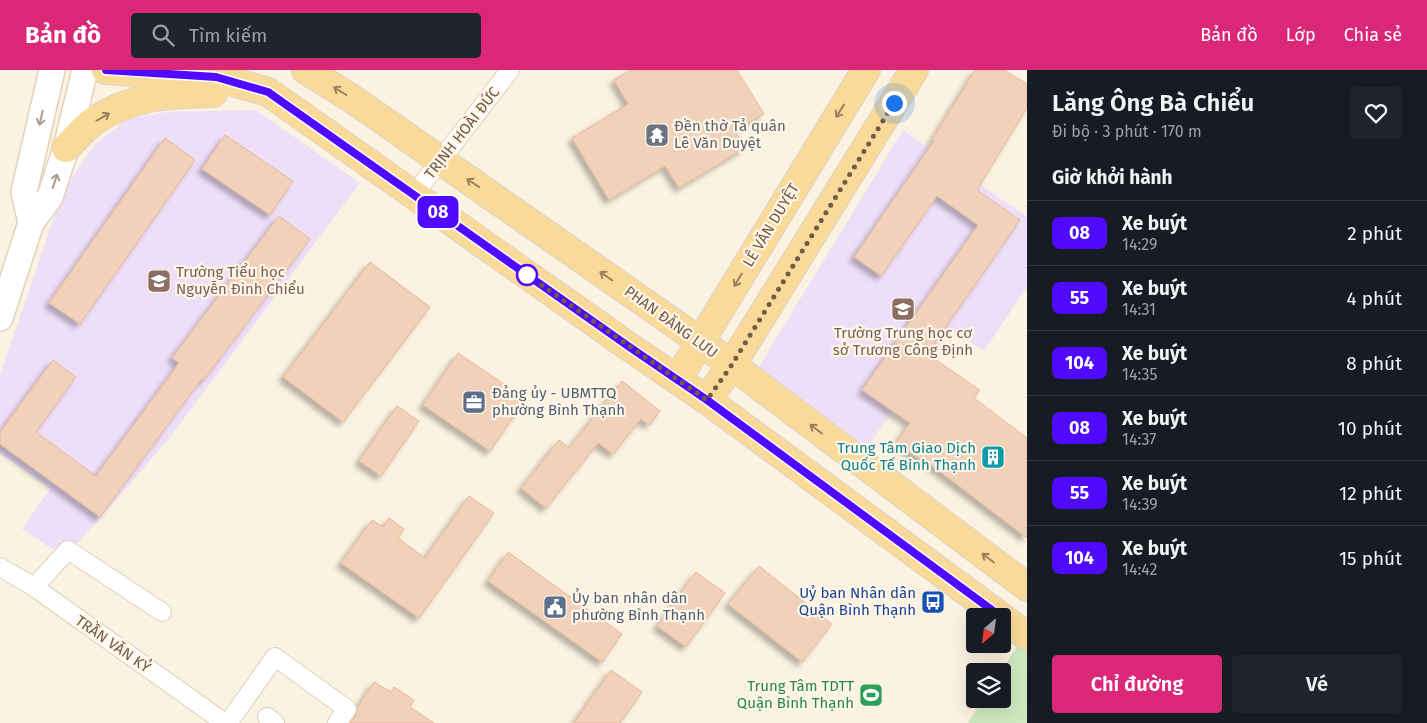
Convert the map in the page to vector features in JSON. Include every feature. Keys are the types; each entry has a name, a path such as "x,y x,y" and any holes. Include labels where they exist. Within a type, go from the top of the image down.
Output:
{"main road":[{"path":"31,223 24,192 52,70"},
{"path":"0,318 31,223 50,197 66,148 85,70"},
{"path":"106,70 216,77 268,92 707,400 989,608"},
{"name":"PHAN ĐĂNG LƯU","path":"306,70 351,98 700,342 1027,587"},
{"name":"LÊ VĂN DUYỆT","path":"677,380 866,70"},
{"path":"707,400 731,366 914,70"},
{"path":"66,148 93,122 118,108 136,101 168,94 268,92"},
{"path":"1011,624 1027,636"}],"street":[{"name":"TRỊNH HOÀI ĐỨC","path":"414,195 510,70"},
{"path":"34,587 68,550 162,612"},
{"name":"TRẦN VĂN KỶ","path":"0,567 34,587 226,723"},
{"path":"226,723 275,657 347,709 337,723"}],"shaded area":[{"name":"Trường Tiểu học Nguyễn Đình Chiểu","path":"256,110 360,183 168,440 79,542 52,549 22,529 50,489 0,453 0,375 64,188 94,146 126,119 167,112"},
{"name":"Trường Trung học cơ sở Trương Công Định","path":"903,130 1027,217 1027,287 984,351 951,330 864,451 758,368"}],"green space":[{"path":"1019,644 1027,650 1027,723 968,723 977,708 1011,708 1011,663 1006,663"}],"building":[{"name":"Đền thờ Tả quân Lê Văn Duyệt","path":"631,70 737,70 764,114 735,131 745,148 679,188 665,166 609,200 572,138 628,104 614,80"},
{"path":"975,70 1004,70 1027,84 1027,108 977,190 1020,220 927,354 980,390 974,398 1027,438 1027,538 930,464 896,443 910,423 862,390 978,225 937,196 881,276 854,257 934,141 932,140"},
{"path":"225,135 293,181 270,215 202,169"},
{"path":"165,138 195,160 80,324 49,303"},
{"path":"279,216 310,239 203,381 201,380 100,517 0,444 0,432 53,360 76,377 36,432 96,476 179,363 172,358"},
{"path":"370,262 430,307 343,422 283,377"},
{"name":"Đảng ủy - UBMTTQ phường Bình Thạnh","path":"458,353 526,399 490,451 423,405"},
{"path":"622,381 660,411 649,425 641,419 613,454 598,443 546,508 521,488 559,440 569,448"},
{"path":"397,406 419,421 381,476 359,461"},
{"path":"469,496 494,513 419,618 341,563 372,520 383,527 389,518 404,529 398,538 425,558"},
{"name":"Ủy ban nhân dân phường Bình Thạnh","path":"508,552 622,634 602,662 488,581"},
{"path":"759,566 832,624 802,662 728,604"},
{"path":"696,572 725,593 686,647 657,626"},
{"path":"611,670 642,692 620,723 574,723"},
{"path":"374,682 391,692 394,687 414,700 410,707 434,723 350,723 356,715 357,708"}],"bus line":[{"name":"08","path":"106,70 216,77 268,92 707,400 989,608"}],"place":[{"name":"Đền thờ Tả quân Lê Văn Duyệt","path":"657,135"},
{"name":"Trường Tiểu học Nguyễn Đình Chiểu","path":"159,281"},
{"name":"Trường Trung học cơ sở Trương Công Định","path":"903,309"},
{"name":"Đảng ủy - UBMTTQ phường Bình Thạnh","path":"474,402"},
{"name":"Trung Tâm Giao Dịch Quốc Tế Binh Thạnh","path":"993,457"},
{"name":"Uỷ ban Nhân dân Quận Bình Thạnh","path":"933,602"},
{"name":"Ủy ban nhân dân phường Bình Thạnh","path":"555,607"},
{"name":"Trung Tâm TDTT Quận Bình Thạnh","path":"871,695"}],"route":[{"path":"527,275 707,400 731,366 894,103"}]}
